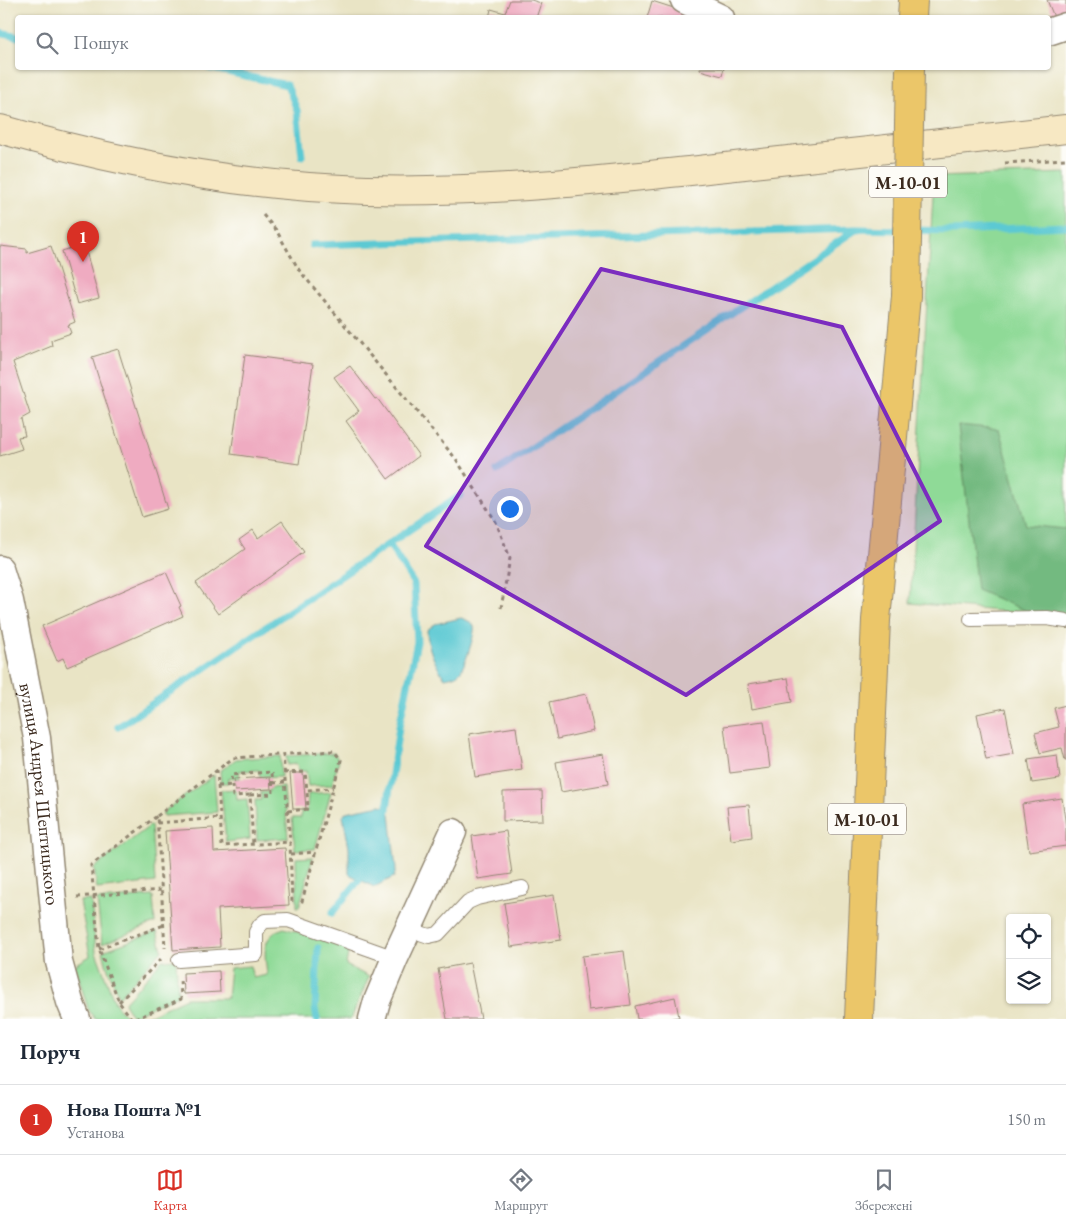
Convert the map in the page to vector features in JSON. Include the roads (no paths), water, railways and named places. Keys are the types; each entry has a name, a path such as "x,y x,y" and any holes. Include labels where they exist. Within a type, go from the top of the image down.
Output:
{"highway":[{"path":"912,15 913,0"},
{"name":"М-10-01","path":"859,1019 876,620 906,296 910,70"}],"main road":[{"path":"0,129 57,145 152,166 223,178 364,190 437,190 538,186 634,178 1066,129"}],"street":[{"path":"684,0 716,15"},
{"path":"1051,31 1066,26"},
{"name":"вулиця Андрея Шептицького","path":"0,569 5,604 37,738 60,962 70,1002 77,1019"},
{"path":"372,1019 377,1001 408,929 453,832"}],"lane":[{"path":"971,619 1047,618 1066,622"},
{"path":"408,929 429,936 438,934 468,902 477,898 522,888"},
{"path":"180,960 256,960 256,932 264,921 292,922 396,958"}],"water":[{"path":"461,618 473,625 472,642 460,672 445,678 432,656 427,630 435,624"},
{"path":"381,805 387,807 390,814 396,869 394,877 374,887 349,874 349,848 343,816 346,812"}],"waterway":[{"path":"0,33 15,36"},
{"path":"218,70 287,85 297,110 302,156"},
{"path":"911,230 953,231 1066,226"},
{"path":"312,245 856,229"},
{"path":"497,471 857,229 901,230"},
{"path":"118,727 461,495"},
{"path":"386,815 399,727 417,642 414,584 389,544"},
{"path":"332,913 365,873"},
{"path":"317,1019 315,1008 318,948"}],"place":[{"name":"Нова Пошта №1","path":"83,262"}]}
